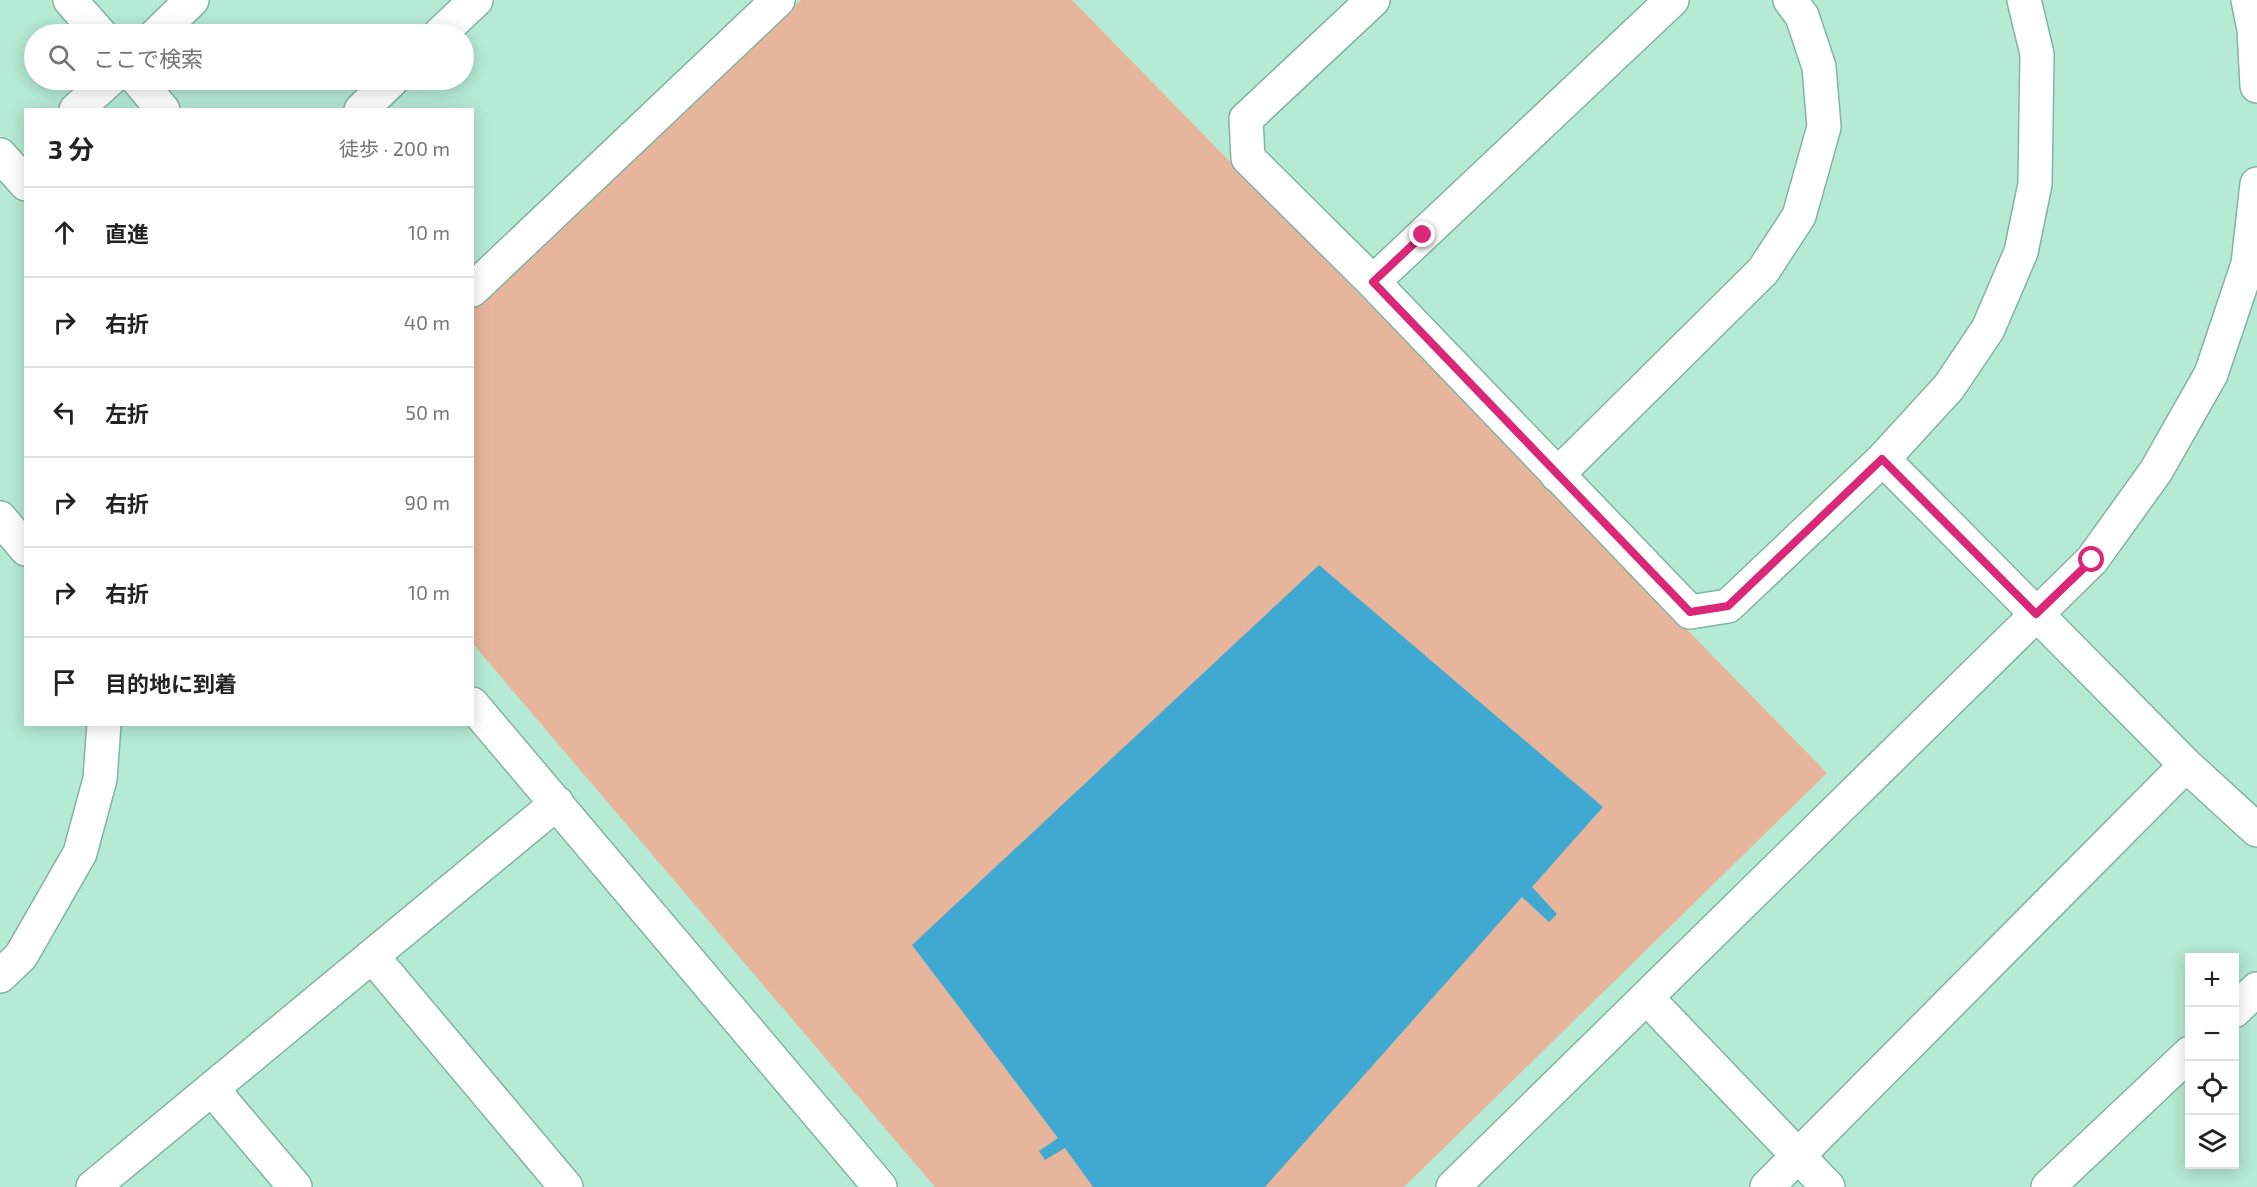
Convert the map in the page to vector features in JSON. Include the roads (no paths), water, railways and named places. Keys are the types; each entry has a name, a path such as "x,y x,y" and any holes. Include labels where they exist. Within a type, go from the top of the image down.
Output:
{"street":[{"path":"70,0 91,24"},
{"path":"167,24 192,0"},
{"path":"451,24 476,0"},
{"path":"474,288 778,0"},
{"path":"1373,0 1246,119 1248,158 1373,282 1690,612 1728,606 1882,459 1949,387 1988,329 2021,252 2035,184 2037,54 2024,0"},
{"path":"1373,282 1672,0"},
{"path":"1557,475 1763,271 1799,216 1824,127 1819,67 1802,16 1790,0"},
{"path":"2248,0 2254,29 2257,86"},
{"path":"78,108 98,90"},
{"path":"146,90 161,108"},
{"path":"363,108 382,90"},
{"path":"1453,1187 2092,560 2156,471 2211,374 2248,264 2257,184"},
{"path":"1882,459 2186,765 2257,830"},
{"path":"0,518 24,547"},
{"path":"474,706 880,1187"},
{"path":"0,976 21,956 80,853 100,779 104,726"},
{"path":"1767,1187 2186,765"},
{"path":"93,1187 557,803"},
{"path":"372,956 566,1187"},
{"path":"2239,1007 2257,989"},
{"path":"1647,998 1828,1187"},
{"path":"2048,1187 2185,1058"},
{"path":"212,1089 295,1187"}],"water":[{"path":"1319,565 1603,807 1532,887 1557,914 1549,922 1522,897 1265,1187 1093,1187 1065,1148 1045,1160 1039,1151 1058,1138 912,945"}]}
